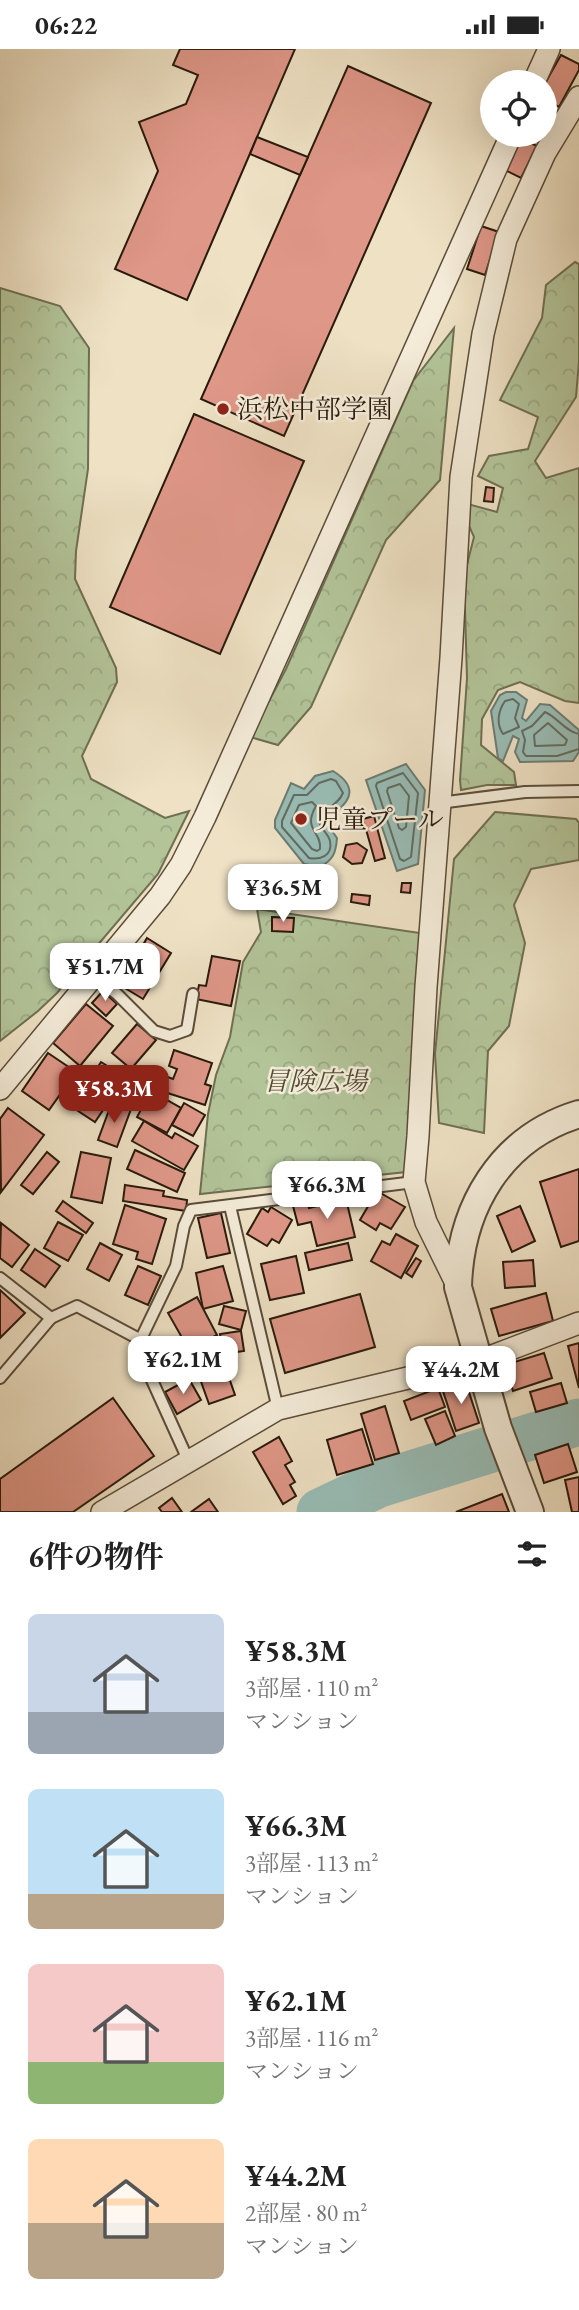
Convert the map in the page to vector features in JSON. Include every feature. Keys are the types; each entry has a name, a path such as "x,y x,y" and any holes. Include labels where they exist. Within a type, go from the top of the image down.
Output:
{"street":[{"path":"539,70 549,49"},
{"path":"530,1512 498,1427 458,1287 426,1222 414,1182 461,477 483,334 506,239 545,153 579,97"},
{"path":"0,1089 160,895 181,865 506,147"},
{"path":"458,1287 458,1263 469,1220 503,1163 518,1146 536,1133 555,1122 579,1114"},
{"path":"102,1512 278,1409 479,1361 579,1323"}],"lane":[{"path":"440,806 447,802 525,792 579,791"},
{"path":"93,975 117,994 154,1031 170,1036 187,1030 193,994"},
{"path":"188,1462 137,1347 176,1266 184,1226 191,1210 414,1182"},
{"path":"230,1206 278,1409"},
{"path":"0,1278 51,1318"},
{"path":"0,1378 51,1318 77,1306 141,1340"}],"green space":[{"path":"575,262 579,264 579,361 576,397 535,461 546,478 579,468 579,703 565,701 520,682 498,690 482,719 481,745 514,772 516,785 487,785 461,790 467,678 464,576 474,537 462,510 468,504 497,512 503,488 478,476 489,456 528,449 538,417 500,400 542,318 546,285"},
{"path":"0,288 60,306 89,348 88,469 76,551 75,579 116,668 117,682 82,756 91,779 165,818 189,811 158,874 57,993 0,1041"},
{"path":"454,328 440,480 386,540 311,707 278,745 250,737 286,669 413,381"},
{"path":"495,812 576,819 579,823 579,860 531,869 514,905 525,943 509,1026 488,1051 484,1133 439,1123 435,1054 454,859"},
{"name":"冒険広場","path":"257,909 420,933 406,1172 200,1194 208,1114 216,1075 230,1037 243,962 261,932"}],"water":[{"path":"516,692 527,700 522,718 526,721 540,704 550,705 579,730 579,752 573,761 520,762 515,752 519,739 513,736 503,761 498,758 491,711 500,695"},
{"name":"児童プール","path":"406,764 425,790 418,864 397,871 366,780"},
{"name":"児童プール","path":"333,771 342,778 349,790 346,802 327,819 327,824 337,838 335,852 328,862 320,867 304,864 275,828 275,820 291,783 304,789 315,776"}],"building":[{"path":"180,49 295,49 187,300 115,269 158,171 139,122 186,104 198,75 173,65"},
{"path":"561,55 579,64 579,70 559,107 557,70 552,70"},
{"path":"348,66 431,103 284,436 201,399"},
{"path":"257,137 308,157 300,175 250,154"},
{"path":"516,147 536,147 521,178 505,170"},
{"path":"481,226 499,232 485,275 467,269"},
{"path":"194,414 304,461 220,654 110,607"},
{"path":"486,487 494,488 493,502 484,501"},
{"path":"374,816 385,858 375,861 363,819"},
{"path":"357,843 367,850 362,863 352,864 343,857 346,845"},
{"path":"276,876 291,878 289,890 303,891 302,905 273,902"},
{"path":"402,883 411,883 410,893 401,892"},
{"path":"352,894 370,896 369,905 351,902"},
{"path":"272,917 294,918 293,932 272,931"},
{"path":"147,938 171,953 143,999 120,985"},
{"path":"212,956 240,961 231,1006 196,999 199,985 206,986"},
{"path":"103,991 117,1004 106,1016 92,1003"},
{"path":"86,1004 113,1026 80,1066 53,1043"},
{"path":"137,1024 156,1040 131,1069 112,1053"},
{"path":"174,1050 212,1063 205,1084 211,1086 205,1105 155,1089 160,1074 173,1079 177,1069 169,1066"},
{"path":"48,1053 76,1072 49,1110 22,1091"},
{"path":"101,1062 125,1077 95,1122 72,1107"},
{"path":"151,1091 181,1108 167,1133 137,1117"},
{"path":"112,1102 131,1109 117,1147 98,1140"},
{"path":"184,1103 205,1115 193,1136 172,1125"},
{"path":"8,1108 44,1135 1,1192 0,1119"},
{"path":"144,1121 172,1138 175,1133 198,1146 184,1170 132,1141"},
{"path":"135,1150 185,1173 177,1192 127,1169"},
{"path":"47,1152 59,1162 33,1194 21,1185"},
{"path":"81,1152 111,1158 102,1203 71,1197"},
{"path":"579,1169 579,1241 561,1247 540,1182"},
{"path":"125,1185 164,1191 163,1196 187,1200 186,1211 123,1201"},
{"path":"377,1191 405,1207 391,1229 380,1223 376,1230 360,1220"},
{"path":"346,1199 355,1237 317,1246 311,1222 298,1225 293,1206 307,1203 309,1208"},
{"path":"63,1201 93,1223 86,1233 56,1211"},
{"path":"125,1205 166,1219 152,1264 136,1259 138,1252 113,1244"},
{"path":"520,1206 535,1241 512,1252 497,1216"},
{"path":"271,1207 292,1220 279,1243 272,1239 267,1246 247,1234 262,1208 268,1212"},
{"path":"221,1213 230,1253 207,1258 198,1218"},
{"path":"58,1222 83,1235 68,1261 44,1248"},
{"path":"1,1223 29,1245 12,1267 0,1258"},
{"path":"396,1234 418,1246 401,1278 371,1261 382,1241 390,1245"},
{"path":"100,1243 122,1255 109,1281 87,1269"},
{"path":"348,1243 352,1260 309,1270 305,1253"},
{"path":"35,1249 60,1266 45,1287 21,1270"},
{"path":"296,1256 304,1293 270,1300 261,1264"},
{"path":"416,1258 421,1261 412,1277 406,1273"},
{"path":"533,1260 535,1286 505,1288 503,1262"},
{"path":"138,1266 161,1276 148,1305 125,1295"},
{"path":"223,1266 233,1301 203,1309 196,1273"},
{"path":"0,1290 25,1313 0,1338"},
{"path":"546,1293 553,1321 499,1336 491,1309"},
{"path":"360,1294 375,1347 285,1373 270,1319"},
{"path":"197,1297 217,1335 189,1350 168,1313"},
{"path":"224,1306 246,1311 241,1330 219,1324"},
{"path":"241,1331 244,1351 223,1354 220,1334"},
{"path":"176,1339 183,1373 162,1377 155,1343"},
{"path":"579,1343 579,1388 568,1346"},
{"path":"220,1352 235,1395 209,1404 194,1362"},
{"path":"544,1353 552,1378 513,1391 505,1365"},
{"path":"189,1379 201,1400 177,1414 165,1392"},
{"path":"465,1380 479,1423 456,1431 442,1388"},
{"path":"561,1383 567,1403 536,1412 530,1392"},
{"path":"438,1388 445,1407 411,1420 404,1401"},
{"path":"113,1398 154,1456 73,1512 0,1512 0,1479"},
{"path":"385,1406 399,1453 375,1460 361,1414"},
{"path":"445,1411 455,1436 436,1445 425,1419"},
{"path":"362,1429 373,1464 337,1475 327,1440"},
{"path":"279,1437 292,1461 285,1465 295,1482 290,1485 296,1496 283,1504 253,1452"},
{"path":"568,1444 577,1472 544,1483 535,1455"},
{"path":"579,1477 579,1512 572,1512 565,1480"},
{"path":"502,1494 509,1512 456,1512"},
{"path":"172,1498 182,1512 162,1512 159,1508"},
{"path":"209,1499 218,1512 191,1512"}],"waterway":[{"path":"320,1512 379,1484 579,1422"}],"place":[{"name":"浜松中部学園","path":"223,409"},
{"name":"児童プール","path":"301,819"}]}
